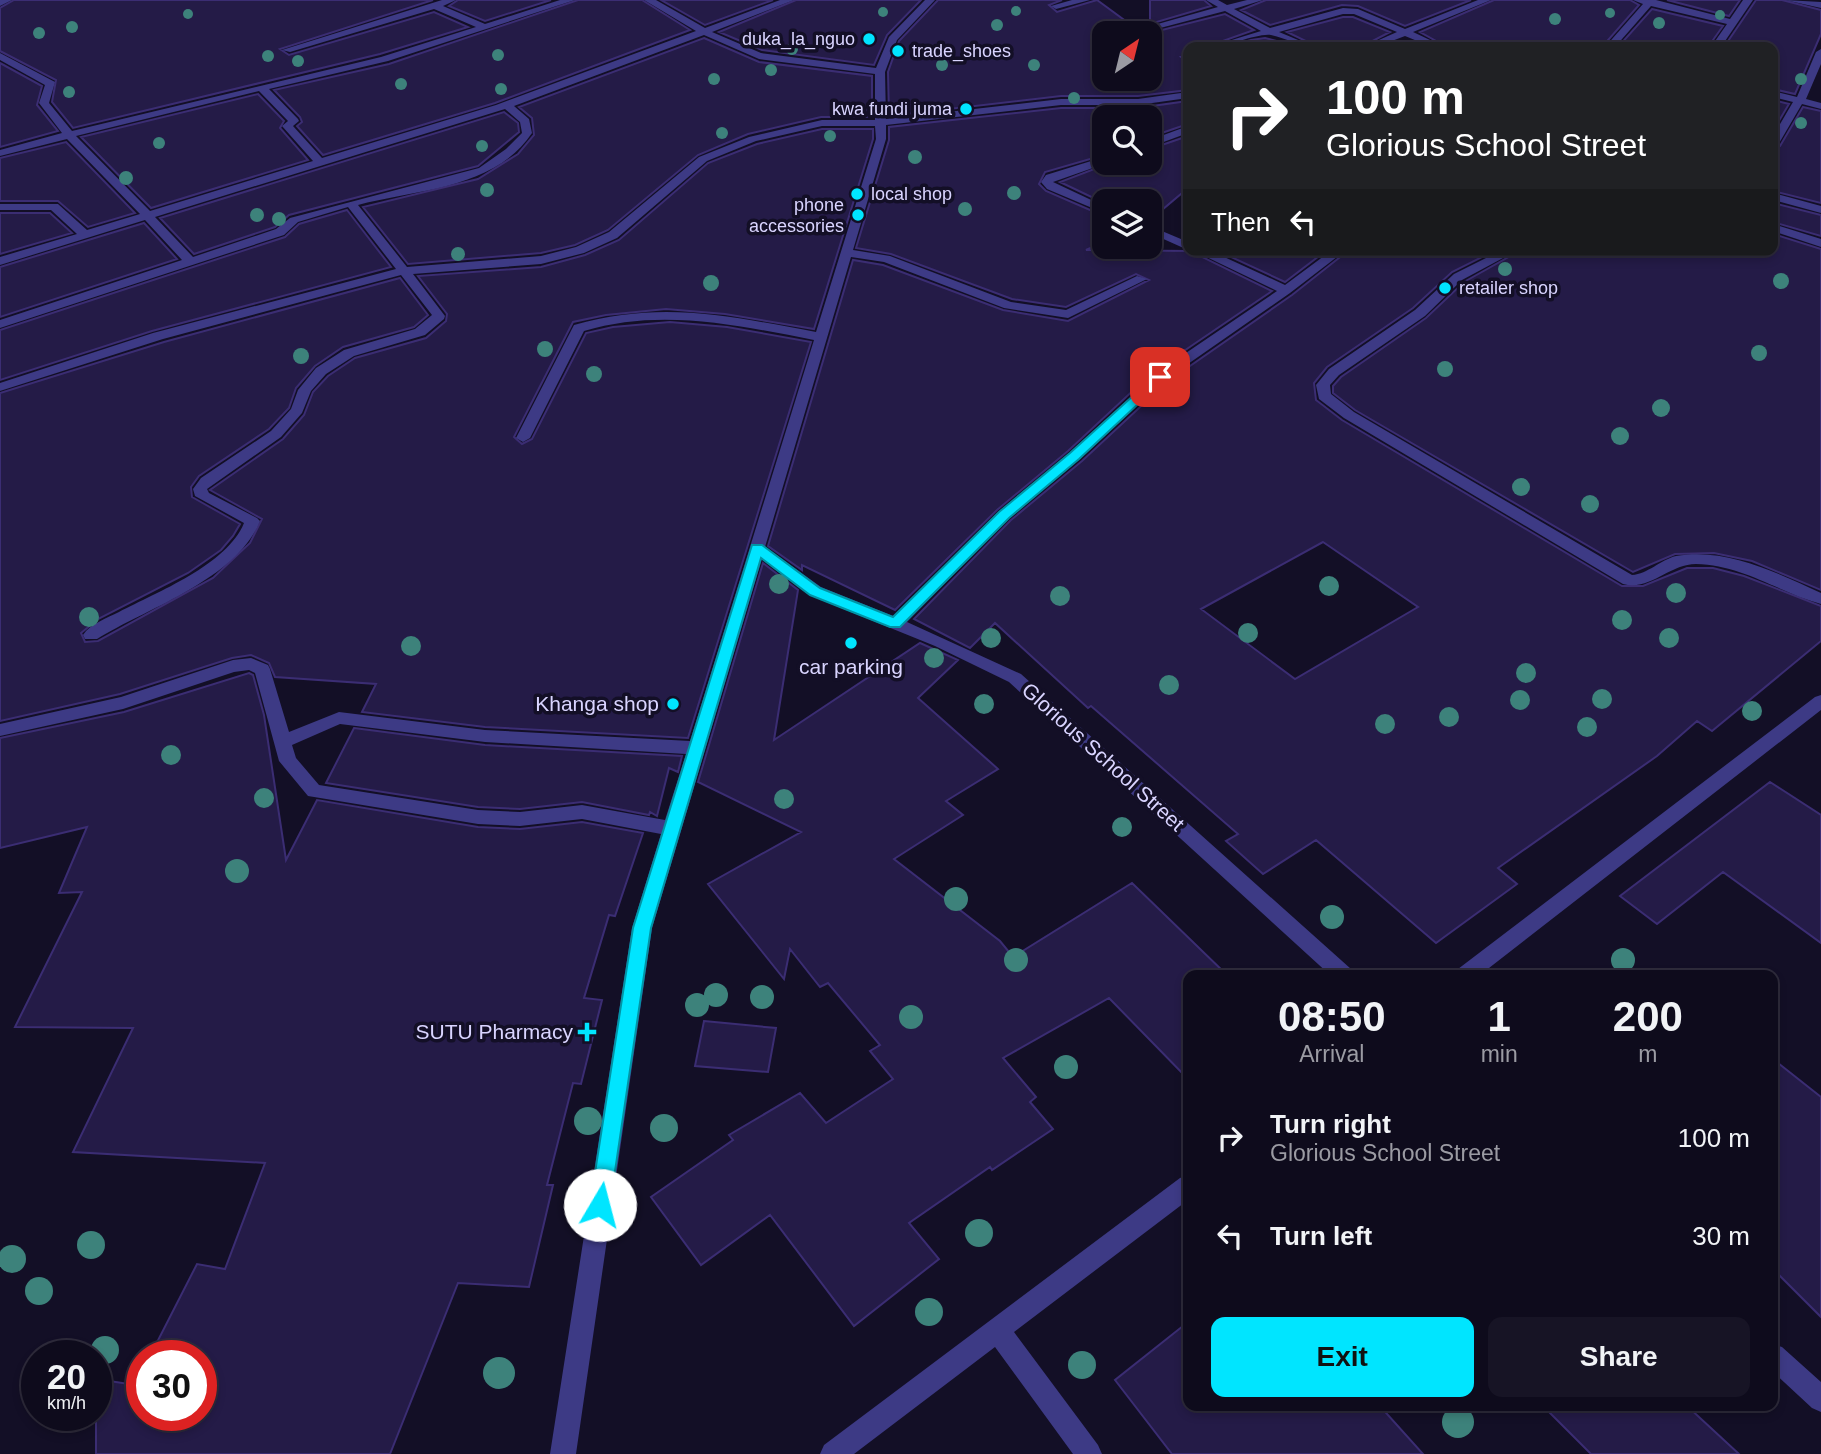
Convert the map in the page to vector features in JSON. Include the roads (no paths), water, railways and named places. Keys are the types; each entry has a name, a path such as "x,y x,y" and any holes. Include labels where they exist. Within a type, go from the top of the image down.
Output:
{"street":[{"path":"0,3 7,0"},
{"path":"287,50 451,0"},
{"path":"0,153 384,59 570,0"},
{"path":"649,0 705,32 759,56 880,72"},
{"path":"0,261 506,105 789,0"},
{"path":"563,1454 642,928 881,139 880,72 892,39 930,0"},
{"path":"1056,6 1085,0"},
{"path":"1211,0 1297,42"},
{"path":"1162,25 1258,0"},
{"path":"1380,42 1486,0"},
{"path":"1721,42 1748,0"},
{"path":"1790,0 1821,5"},
{"path":"1614,42 1646,1 1734,23"},
{"path":"435,6 485,27"},
{"path":"1233,42 1355,10 1430,42"},
{"path":"1778,137 1800,100 1821,52"},
{"path":"0,56 51,84 44,103 68,135 190,261"},
{"path":"261,87 294,121 287,126 319,161"},
{"path":"1778,95 1821,106"},
{"path":"0,387 158,336 402,271 541,260 580,250 613,235 704,159 753,139 803,127 841,122 880,123 1061,102 1138,102 1183,96"},
{"path":"0,324 280,232 295,220 491,166 525,141 528,135 528,126 522,117 506,105"},
{"path":"1162,140 1183,132"},
{"path":"1092,164 1050,177 1046,182 1051,187 1092,205"},
{"path":"1778,197 1821,210"},
{"path":"91,635 148,606 240,548 251,533 252,521 202,496 200,489 206,481 276,435 297,410 305,390 321,371 349,353 420,332 432,325 439,316 351,203"},
{"path":"0,207 54,206 84,234"},
{"path":"1778,229 1821,243"},
{"path":"1162,234 1183,244"},
{"path":"846,253 886,259 1008,305 1039,312 1068,314 1141,279"},
{"path":"1211,256 1286,290"},
{"path":"895,624 995,524 1075,456 1160,377 1332,256"},
{"path":"1500,256 1458,276 1420,313 1334,372 1323,385 1324,396 1349,415 1629,580 1642,580 1675,562 1713,561 1749,568 1821,599"},
{"path":"523,438 579,328 603,319 648,313 694,316 821,337"},
{"name":"Glorious School Street","path":"757,548 815,591 1015,678 1338,970"},
{"path":"0,730 123,703 233,666 251,664 261,669 288,761 314,791 478,817 520,819 582,813 672,829"},
{"path":"1471,970 1821,701"},
{"path":"281,742 339,718 485,736 697,748"},
{"path":"833,1454 1183,1190"},
{"path":"998,1331 1089,1454"},
{"path":"1778,1360 1821,1399"}],"place":[{"name":"duka_la_nguo","path":"869,39"},
{"name":"trade_shoes","path":"898,51"},
{"name":"kwa fundi juma","path":"966,109"},
{"name":"local shop","path":"857,194"},
{"name":"phone accessories","path":"858,215"},
{"name":"retailer shop","path":"1445,288"},
{"name":"car parking","path":"851,643"},
{"name":"Khanga shop","path":"673,704"},
{"name":"SUTU Pharmacy","path":"587,1032"}]}
